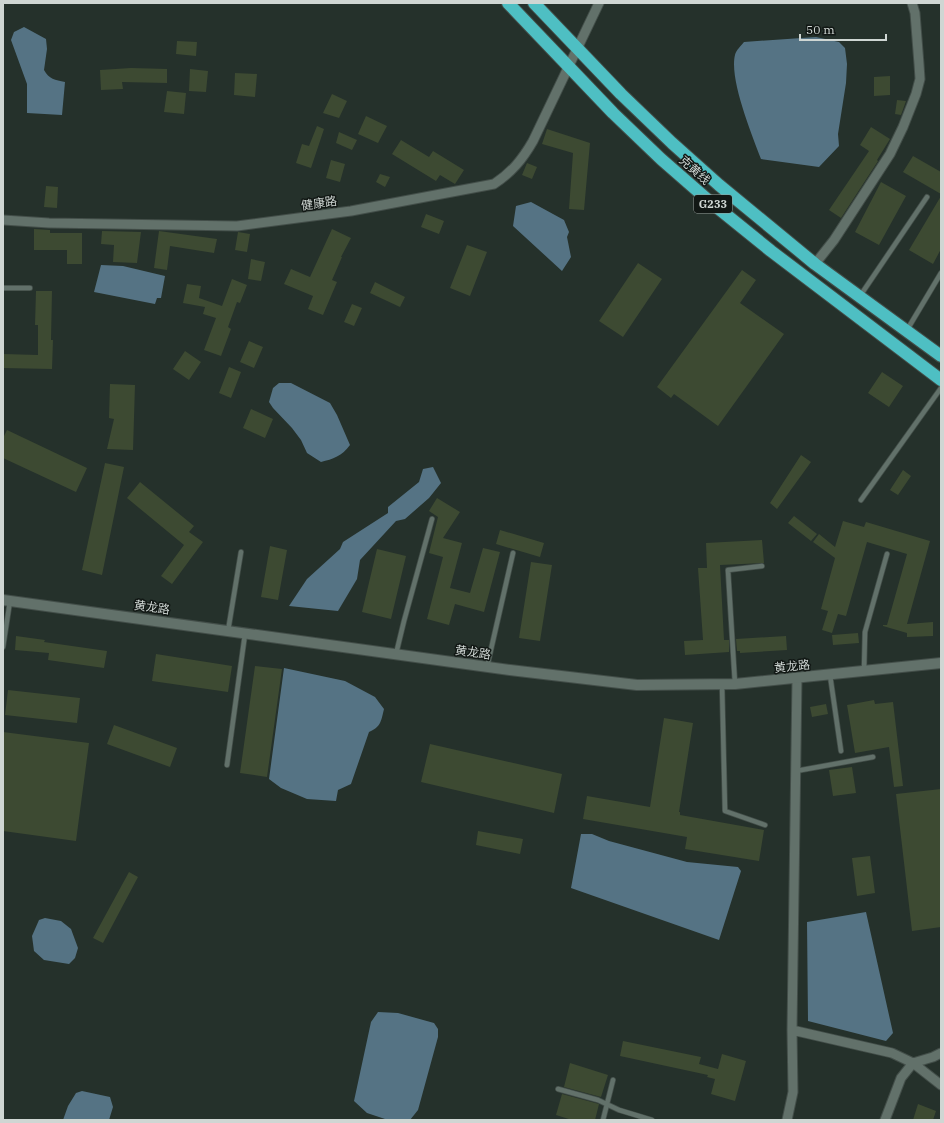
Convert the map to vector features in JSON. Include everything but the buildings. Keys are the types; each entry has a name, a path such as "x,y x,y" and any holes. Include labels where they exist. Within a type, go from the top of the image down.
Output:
{"highway":[{"name":"克黄线","path":"508,3 613,113 661,159 708,200 771,251 941,380"},
{"name":"克黄线","path":"534,3 621,94 672,143 719,185 815,264 941,356"}],"main road":[{"name":"黄龙路","path":"6,600 486,667 637,685 735,684 941,663"}],"street":[{"name":"健康路","path":"3,220 49,223 238,226 351,211 494,184 506,176 522,159 569,67 599,3"},
{"path":"815,264 834,240 890,154 903,128 916,94 920,79 915,13 912,3"},
{"path":"787,1120 793,1092 792,1030 797,678"},
{"path":"792,1030 892,1053 913,1062 941,1085"},
{"path":"885,1120 901,1078 913,1062 933,1057 941,1053"}],"lane":[{"path":"859,297 927,196"},
{"path":"906,331 941,273"},
{"path":"3,288 30,288"},
{"path":"861,500 941,388"},
{"path":"396,654 432,519"},
{"path":"228,631 241,552"},
{"path":"486,667 513,553"},
{"path":"864,671 865,632 887,554"},
{"path":"735,684 728,570 762,566"},
{"path":"3,647 6,600"},
{"path":"227,765 246,634"},
{"path":"830,675 841,751"},
{"path":"722,684 725,811 764,825"},
{"path":"796,771 873,757"},
{"path":"603,1120 613,1080"},
{"path":"558,1089 598,1100 618,1110 652,1120"}],"water":[{"path":"24,27 46,39 47,49 44,70 53,79 65,82 62,115 27,113 27,84 11,40 14,32"},
{"path":"816,37 839,42 845,48 847,64 846,83 838,134 839,146 819,167 761,159 747,122 738,92 734,65 737,50 744,42"},
{"path":"531,202 564,220 569,232 567,237 571,257 562,271 513,226 516,206"},
{"path":"101,265 123,266 165,276 161,298 157,298 155,304 94,292"},
{"path":"279,383 291,383 330,403 350,445 344,452 329,460 321,462 307,453 301,440 269,402 273,388"},
{"path":"433,467 441,483 429,498 405,519 396,521 360,560 357,579 338,611 289,606 307,579 340,549 343,542 388,513 388,507 419,482 423,469"},
{"path":"284,668 345,681 375,697 384,709 378,726 369,732 351,784 338,790 336,801 307,799 281,788 269,779"},
{"path":"581,834 592,834 609,841 687,862 738,867 741,871 719,940 571,888"},
{"path":"866,912 893,1033 886,1041 808,1021 807,922"},
{"path":"45,918 61,921 71,929 78,948 75,958 69,964 44,960 34,951 32,936 39,920"},
{"path":"378,1012 398,1013 434,1023 438,1029 438,1037 418,1110 410,1120 388,1120 367,1113 354,1101 371,1022"},
{"path":"82,1091 110,1097 113,1107 109,1120 63,1120 68,1106 76,1093"}]}
